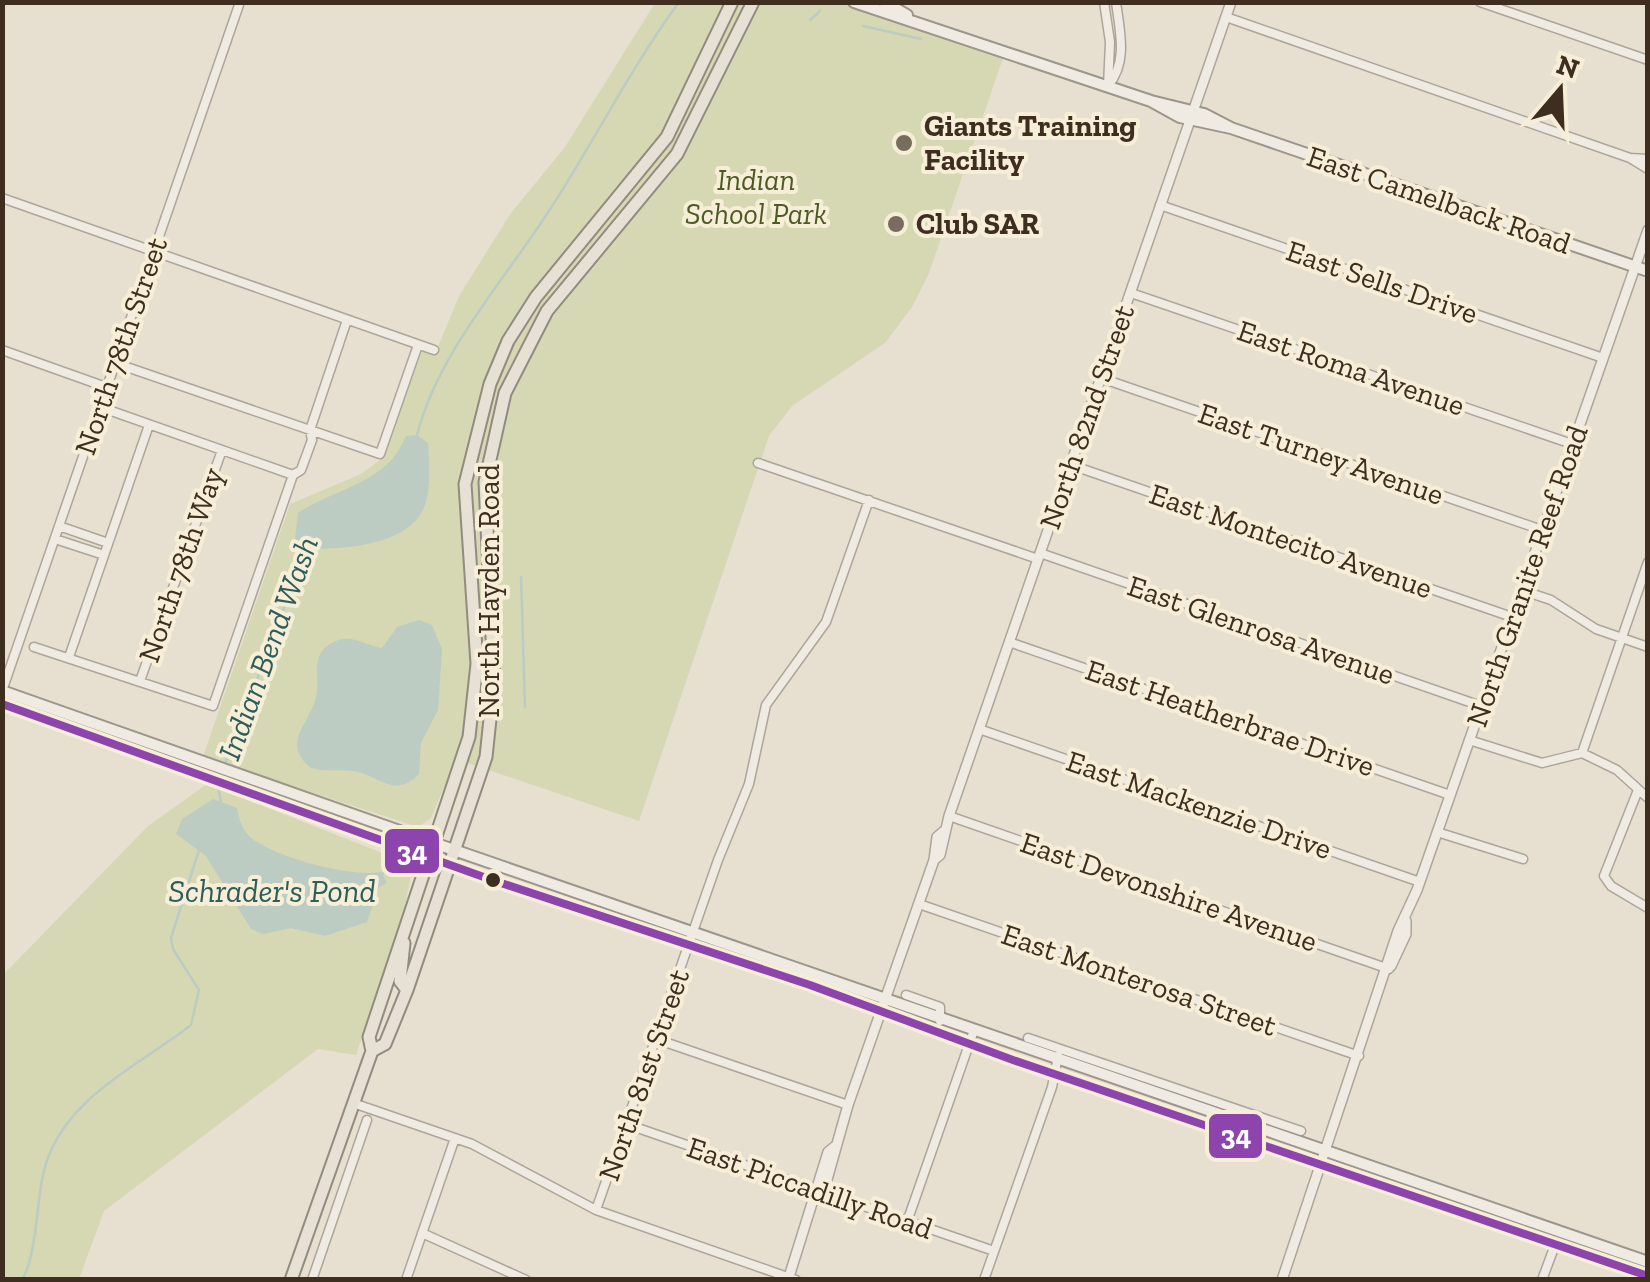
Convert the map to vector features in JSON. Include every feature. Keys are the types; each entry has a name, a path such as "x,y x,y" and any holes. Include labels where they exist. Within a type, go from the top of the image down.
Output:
{"main road":[{"name":"North Hayden Road","path":"293,1275 372,1051 369,1036 462,765 475,698 465,484 490,384 508,341 536,297 667,137 732,2"},
{"name":"North Hayden Road","path":"372,1051 385,1044 408,990 482,770 494,704 484,499 488,453 505,393 547,311 676,154 753,2"},
{"name":"East Camelback Road","path":"854,2 912,18 1151,101 1162,110 1192,115 1648,271"},
{"name":"East Camelback Road","path":"884,2 912,18"},
{"path":"2,691 436,840 691,938 972,1039 1324,1159 1648,1262"},
{"path":"2,704 450,865 691,938"},
{"path":"405,928 400,980 408,990"},
{"path":"883,1006 940,1021 972,1039"},
{"path":"1056,1068 1288,1134 1324,1159 1648,1276"}],"street":[{"name":"North 78th Street","path":"2,691 240,2"},
{"path":"1104,2 1110,42 1108,86"},
{"path":"1108,86 1116,76 1121,56 1116,2"},
{"name":"North 82nd Street","path":"791,1279 934,860 938,836 944,831 1231,2"},
{"path":"1480,2 1648,60"},
{"path":"1226,17 1630,158 1648,169"},
{"path":"1630,158 1648,159"},
{"path":"2,198 434,350"},
{"name":"East Sells Drive","path":"1160,205 1603,358"},
{"name":"North Granite Reef Road","path":"1282,1280 1389,969 1398,932 1406,922 1648,230"},
{"name":"East Roma Avenue","path":"1130,292 1572,444"},
{"path":"34,647 213,706 293,474 301,470 307,455 312,440 310,430 347,320"},
{"path":"115,362 380,454 418,345"},
{"path":"2,350 106,387"},
{"name":"East Turney Avenue","path":"1101,378 1542,530"},
{"path":"100,407 293,474"},
{"path":"69,656 149,425"},
{"name":"North 78th Way","path":"140,681 222,450"},
{"name":"East Glenrosa Avenue","path":"758,462 1481,706"},
{"name":"East Montecito Avenue","path":"1070,465 1512,617"},
{"name":"North 81st Street","path":"596,1210 749,784 766,705 826,622 869,500"},
{"path":"59,526 108,543"},
{"path":"55,538 104,555"},
{"path":"1582,754 1648,562"},
{"path":"1521,590 1648,647"},
{"name":"East Heatherbrae Drive","path":"1009,642 1450,794"},
{"name":"East Mackenzie Drive","path":"979,730 1420,882"},
{"path":"1469,740 1542,763 1582,754 1618,770 1648,798"},
{"path":"1638,790 1605,879 1648,908"},
{"name":"East Devonshire Avenue","path":"949,816 1389,969"},
{"path":"1438,832 1522,858"},
{"name":"East Monterosa Street","path":"919,904 1359,1056"},
{"path":"906,995 940,1007 940,1021"},
{"path":"1028,1038 1288,1134 1301,1131"},
{"path":"656,1039 848,1105"},
{"path":"908,1222 972,1039"},
{"path":"984,1280 1060,1048"},
{"path":"353,1103 455,1138 596,1210 791,1279"},
{"name":"North Hayden Road","path":"293,1275 312,1278 367,1120"},
{"name":"East Piccadilly Road","path":"626,1124 994,1251"},
{"path":"344,1128 362,1133"},
{"path":"406,1280 455,1138"},
{"path":"422,1233 526,1280"},
{"path":"1542,1280 1554,1245"}],"green space":[{"name":"Indian School Park","path":"655,3 841,3 1003,58 929,273 912,307 885,343 792,406 769,436 639,821 456,759 431,818 418,827 203,757 290,504 361,474 384,457 422,350 435,354 459,296 511,213 565,147"},
{"path":"207,784 413,865 403,916 356,1055 318,1049 104,1211 79,1279 3,1279 2,976 148,826"}],"water":[{"path":"417,435 428,443 428,491 417,519 405,530 373,543 337,548 306,549 295,540 298,513 374,475 398,452 406,436"},
{"path":"419,620 432,625 442,649 438,710 421,743 419,774 402,785 394,785 362,773 311,768 302,759 297,742 316,697 317,665 322,651 336,641 348,639 382,648 397,627"},
{"name":"Schrader's Pond","path":"213,799 237,808 247,834 276,852 333,869 381,872 387,883 379,887 367,922 325,936 291,928 263,934 251,929 206,856 176,834 182,819"}],"waterway":[{"name":"Indian Bend Wash","path":"417,435 440,375 456,347 549,211 679,2"},
{"path":"810,20 820,11"},
{"path":"863,26 921,39"},
{"name":"Indian Bend Wash","path":"225,764 307,547"},
{"path":"521,577 525,707"},
{"name":"Indian Bend Wash","path":"218,786 221,802"},
{"name":"Indian Bend Wash","path":"22,1280 33,1244 43,1175 65,1126 102,1088 191,1025 199,990 173,949 171,938 199,850"},
{"path":"383,874 389,861"}],"transit line":[{"name":"34","path":"2,704 492,880 810,985 1013,1060 1648,1276"}],"place":[{"name":"Giants Training Facility","path":"904,143"},
{"name":"Club SAR","path":"896,224"}]}
